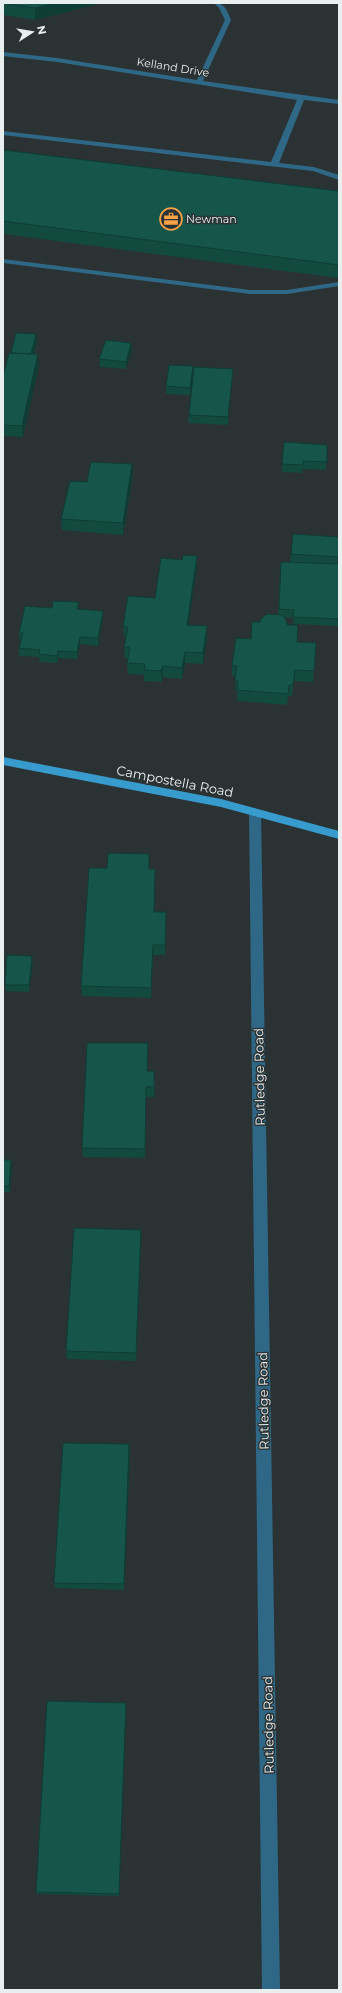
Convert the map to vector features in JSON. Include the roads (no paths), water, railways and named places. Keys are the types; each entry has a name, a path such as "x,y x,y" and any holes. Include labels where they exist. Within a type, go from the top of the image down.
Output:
{"main road":[{"name":"Campostella Road","path":"3,761 214,802 339,835"}],"street":[{"path":"199,82 228,20 222,7 217,3"},
{"name":"Kelland Drive","path":"3,54 57,60 302,98 339,102"},
{"path":"274,165 302,98"},
{"path":"3,133 314,169 339,178"},
{"path":"3,262 250,292 287,292 339,284"},
{"name":"Rutledge Road","path":"255,812 271,1990"}],"place":[{"name":"Newman","path":"171,219"}]}
